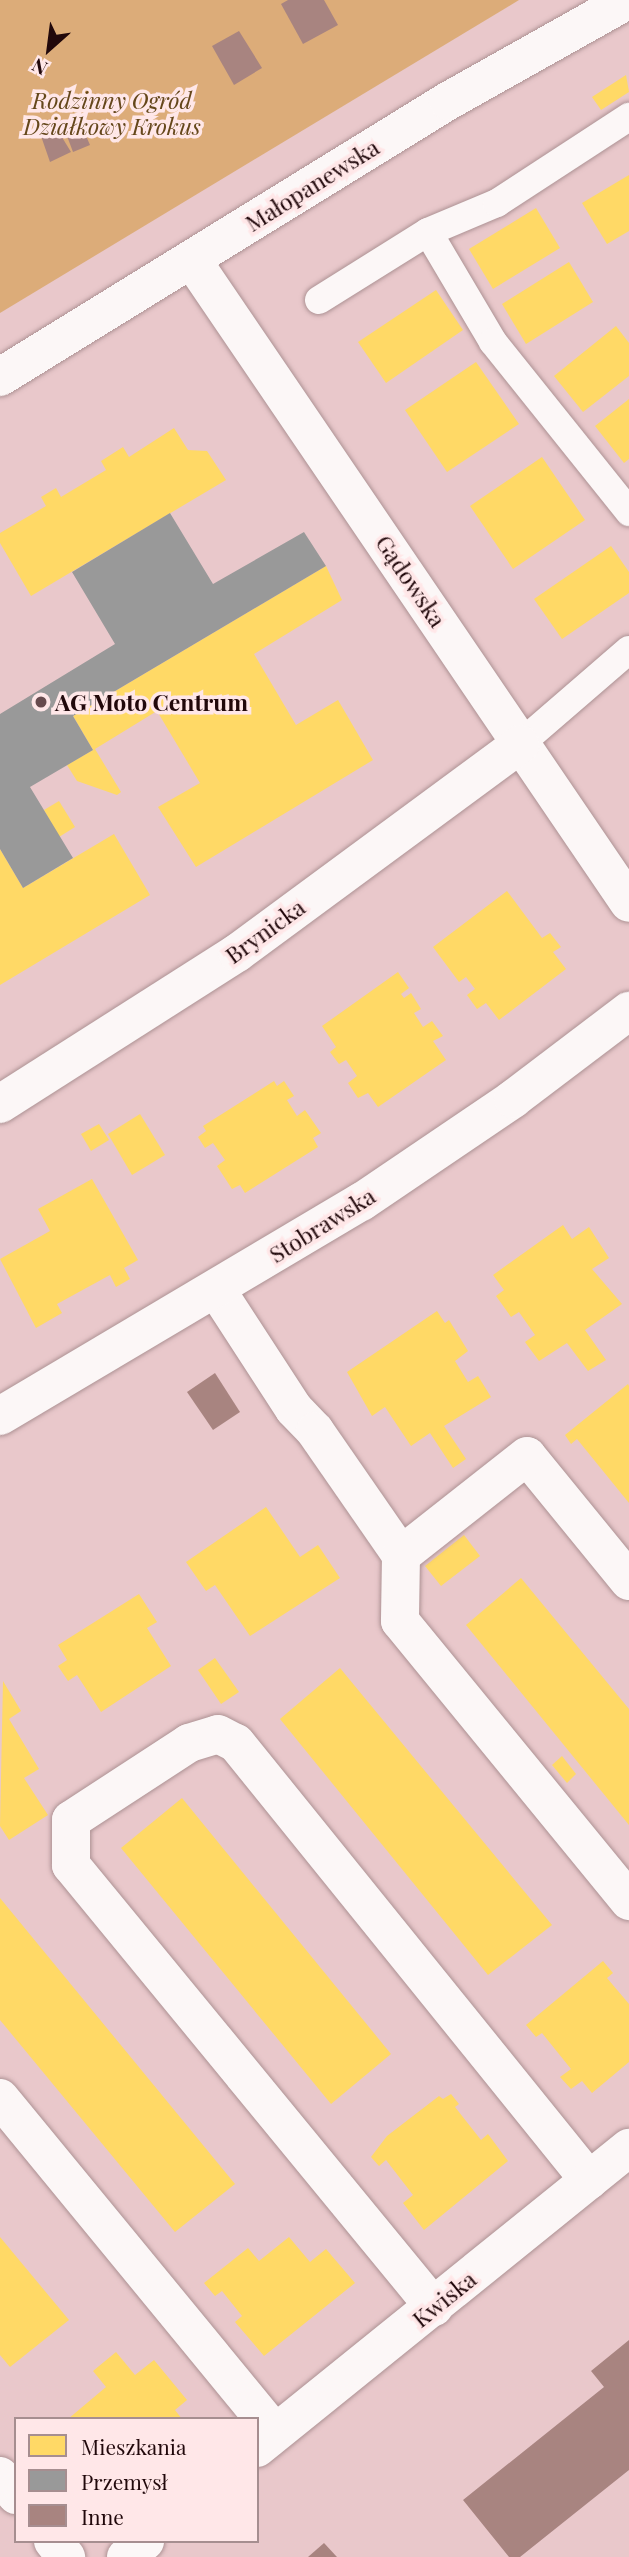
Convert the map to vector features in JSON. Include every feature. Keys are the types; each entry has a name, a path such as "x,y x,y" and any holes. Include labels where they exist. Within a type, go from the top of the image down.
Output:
{"street":[{"name":"Małopanewska","path":"0,377 448,101 628,0"},
{"name":"Gądowska","path":"192,260 629,903"},
{"name":"Brynicka","path":"0,1104 237,953 520,744"},
{"name":"Stobrawska","path":"0,1416 216,1289 393,1180 513,1099 629,1011"},
{"path":"216,1289 294,1409 315,1431 401,1555 400,1621 629,1901"},
{"path":"401,1555 527,1456 629,1581"},
{"path":"434,2307 71,1865 71,1820 189,1743 218,1734 236,1743 589,2180"},
{"path":"0,2098 247,2417"},
{"name":"Kwiska","path":"266,2441 629,2148"},
{"path":"0,2476 14,2493"},
{"path":"55,2543 66,2557"},
{"path":"127,2557 143,2543"}],"lane":[{"path":"319,300 428,232 497,203 629,117"},
{"path":"428,232 494,342 629,512"},
{"path":"520,744 629,650"}],"green space":[{"name":"Rodzinny Ogród Działkowy Krokus","path":"0,0 519,0 0,313"}],"building: Mieszkania":[{"path":"626,75 629,92 601,110 592,97"},
{"path":"629,175 629,231 607,244 582,203"},
{"path":"536,208 560,248 493,289 469,249"},
{"path":"569,262 593,302 526,344 502,304"},
{"path":"436,290 463,330 386,383 358,342"},
{"path":"616,326 629,343 629,376 583,412 554,376"},
{"path":"476,362 519,424 447,472 405,410"},
{"path":"629,399 629,459 624,463 595,426"},
{"path":"174,428 188,450 207,451 226,480 31,596 0,543 0,533 46,506 41,497 56,488 61,497 106,470 101,461 123,447 129,457"},
{"path":"542,457 585,520 513,569 470,506"},
{"path":"611,546 629,572 629,593 562,639 534,599"},
{"path":"326,566 342,600 254,654 296,725 338,700 373,760 196,867 158,807 200,783 157,711 95,749 121,792 117,795 77,781 67,765 93,750 73,716"},
{"path":"59,801 75,827 59,837 44,810"},
{"path":"114,834 150,895 0,985 0,849 23,888"},
{"path":"507,891 542,938 550,933 561,947 553,952 566,969 499,1020 486,1003 477,1009 467,995 475,989 466,977 459,982 433,947"},
{"path":"398,972 409,988 401,994 404,998 411,993 421,1009 414,1013 423,1027 432,1021 443,1036 433,1041 446,1060 378,1107 368,1093 358,1098 348,1083 357,1076 346,1060 339,1064 330,1052 336,1047 322,1026"},
{"path":"274,1081 277,1086 284,1081 294,1096 287,1100 297,1116 305,1110 321,1133 313,1138 318,1147 245,1193 240,1185 232,1189 217,1166 225,1160 213,1143 205,1148 198,1137 206,1131 203,1126"},
{"path":"140,1114 165,1155 132,1175 108,1134"},
{"path":"99,1124 109,1140 91,1151 81,1134"},
{"path":"92,1179 138,1260 124,1268 130,1279 116,1287 110,1275 57,1304 62,1313 36,1328 0,1259 50,1231 38,1209"},
{"path":"563,1225 572,1239 589,1227 609,1258 592,1269 622,1304 585,1330 606,1360 588,1371 567,1343 539,1361 525,1342 535,1335 519,1312 511,1317 496,1296 504,1290 493,1275"},
{"path":"437,1311 445,1323 449,1320 468,1351 455,1361 468,1382 478,1376 491,1397 444,1426 466,1459 453,1468 430,1433 411,1446 385,1407 372,1416 347,1372"},
{"path":"628,1384 629,1503 577,1439 571,1444 565,1435"},
{"path":"266,1507 300,1557 318,1545 340,1578 250,1636 215,1585 206,1591 186,1562"},
{"path":"464,1535 480,1556 441,1586 425,1566"},
{"path":"521,1578 629,1709 629,1825 466,1625"},
{"path":"139,1594 157,1622 147,1628 171,1666 101,1712 77,1675 68,1681 58,1666 67,1660 58,1645"},
{"path":"215,1658 239,1692 221,1704 198,1670"},
{"path":"340,1668 552,1925 488,1975 280,1719"},
{"path":"3,1681 21,1711 9,1719 39,1769 24,1778 48,1815 9,1840 0,1826"},
{"path":"562,1756 576,1774 567,1783 552,1765"},
{"path":"182,1798 391,2054 331,2104 121,1848"},
{"path":"0,1898 235,2184 175,2232 0,2020"},
{"path":"603,1961 613,1973 607,1978 629,2004 629,2062 592,2093 582,2081 571,2089 560,2077 571,2069 542,2033 536,2037 526,2025"},
{"path":"451,2094 459,2104 455,2107 481,2140 488,2134 508,2161 424,2230 403,2203 413,2195 386,2160 379,2166 371,2157 387,2136 439,2096 443,2099"},
{"path":"0,2237 69,2320 10,2367 0,2355"},
{"path":"289,2237 310,2262 326,2249 355,2283 264,2356 235,2322 242,2316 222,2291 215,2296 204,2283 248,2248 259,2261"},
{"path":"116,2352 135,2375 154,2360 187,2400 175,2410 180,2417 70,2417 106,2387 93,2371"}],"building: Przemysł":[{"path":"170,513 213,584 304,532 326,566 73,716 93,750 30,787 73,858 23,888 0,849 0,714 115,644 72,572"}],"building: Inne":[{"path":"288,0 324,0 338,25 303,44 281,4"},
{"path":"239,31 262,68 234,85 212,46"},
{"path":"57,129 71,152 50,162 41,136"},
{"path":"83,129 90,145 73,152 67,136"},
{"path":"215,1373 240,1412 213,1430 187,1392"},
{"path":"629,2340 629,2470 520,2557 509,2557 463,2500 604,2387 591,2371"},
{"path":"324,2543 337,2557 308,2557"}],"place":[{"name":"AG Moto Centrum","path":"41,702"}]}
